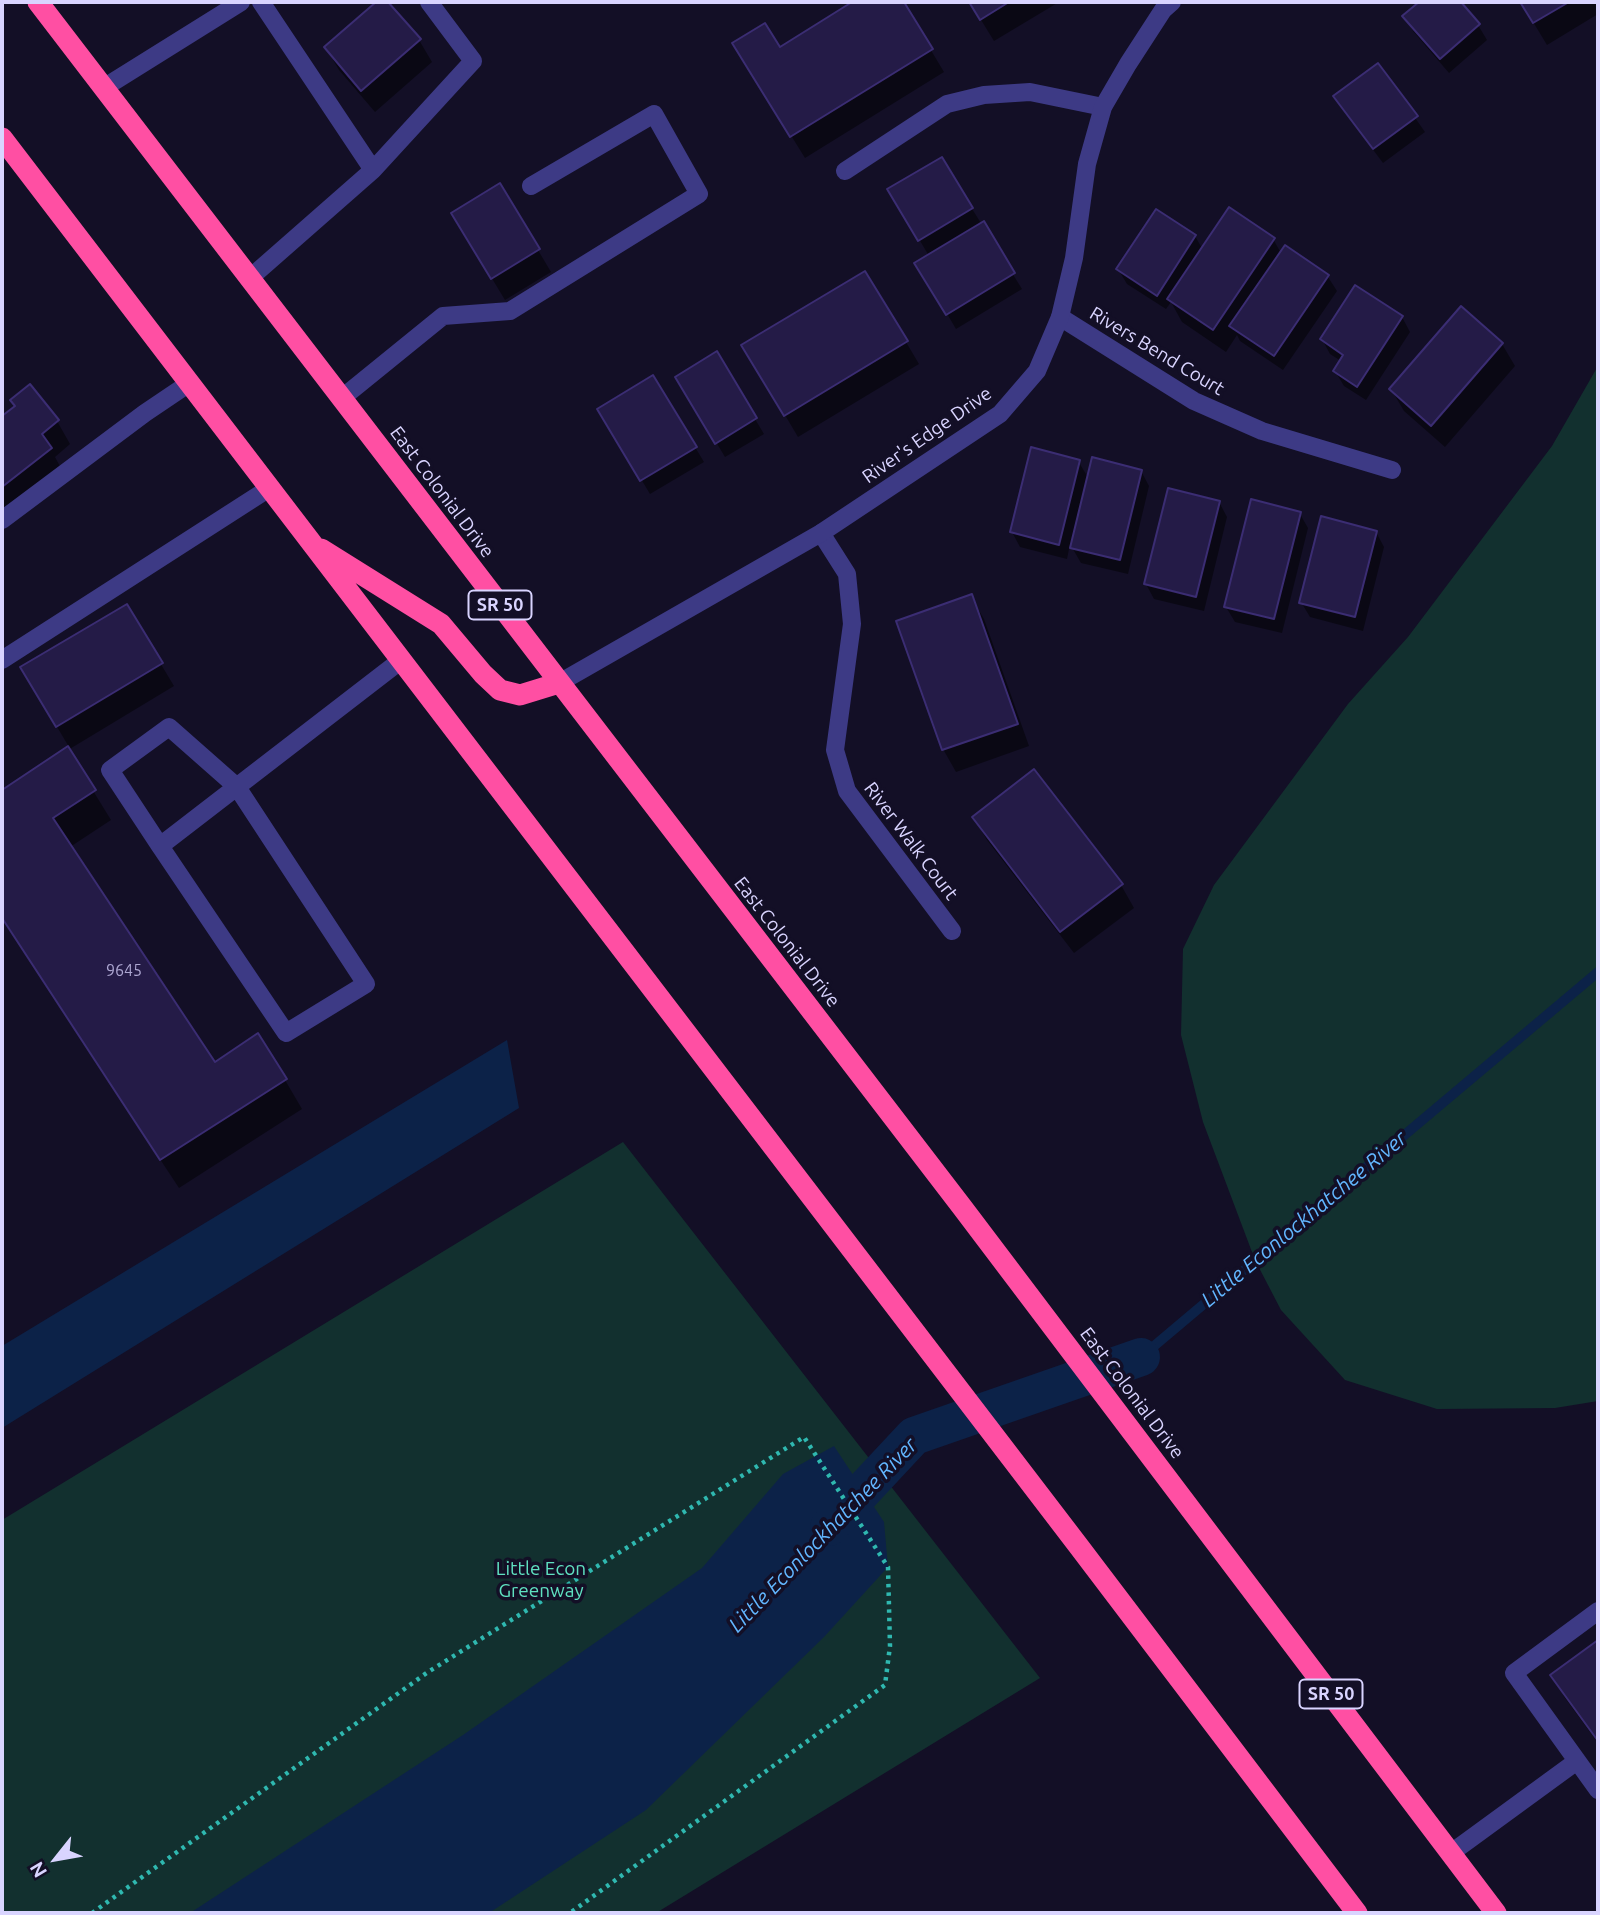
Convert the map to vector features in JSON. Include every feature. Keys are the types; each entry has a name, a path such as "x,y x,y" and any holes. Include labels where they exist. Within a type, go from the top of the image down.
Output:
{"highway":[{"name":"East Colonial Drive","path":"38,2 962,1207 1496,1913"},
{"path":"2,138 1357,1913"},
{"path":"307,540 441,624 482,674 500,690 520,695 559,683"}],"street":[{"path":"105,87 242,2"},
{"path":"261,2 373,170"},
{"path":"250,278 373,170 473,61 429,2"},
{"name":"River's Edge Drive","path":"559,683 821,533 1000,414 1037,371 1060,317 1074,258 1087,164 1103,107 1163,10 1172,2"},
{"path":"845,171 947,104 985,95 1030,92 1103,107"},
{"path":"342,398 443,316 510,312 699,194 654,114 531,187"},
{"name":"Rivers Bend Court","path":"1060,317 1194,401 1262,431 1392,470"},
{"path":"2,520 188,384"},
{"path":"2,660 268,489"},
{"name":"River Walk Court","path":"821,533 847,574 852,624 835,750 847,791 952,931"},
{"path":"160,846 400,661"},
{"path":"169,727 237,787 366,984 286,1033 160,846 110,770 169,727"},
{"path":"1598,1611 1514,1673 1598,1790"},
{"path":"1451,1853 1577,1761"}],"path":[{"path":"92,1913 428,1672 804,1437 888,1567 890,1646 885,1685 570,1913"}],"green space":[{"path":"1598,366 1598,1401 1555,1408 1437,1409 1345,1380 1281,1310 1255,1260 1203,1122 1181,1035 1183,949 1214,885 1348,704 1408,637 1552,446"},
{"name":"Little Econ Greenway","path":"623,1142 1040,1678 656,1913 2,1913 2,1520"}],"water":[{"path":"507,1040 519,1108 2,1428 2,1346"},
{"path":"834,1446 884,1522 888,1567 824,1637 646,1810 489,1913 190,1913 463,1735 702,1568 783,1474"}],"building":[{"path":"376,2 388,2 421,39 361,91 324,47"},
{"path":"852,2 904,2 933,49 790,137 732,43 765,23 780,47"},
{"path":"969,2 1009,2 980,20"},
{"path":"1419,2 1461,2 1480,24 1440,59 1402,16"},
{"path":"1520,2 1569,2 1533,23"},
{"path":"1378,63 1418,116 1373,149 1333,96"},
{"path":"942,157 973,208 918,241 887,189"},
{"path":"500,183 540,249 491,279 451,213"},
{"path":"1229,207 1275,238 1213,330 1167,299"},
{"path":"1156,209 1196,235 1157,296 1116,269"},
{"path":"984,221 1015,273 946,315 914,263"},
{"path":"1285,245 1329,275 1274,356 1229,326"},
{"path":"865,271 908,341 784,416 741,345"},
{"path":"1355,285 1403,316 1357,387 1333,371 1343,355 1320,339"},
{"path":"1461,306 1503,343 1431,426 1389,389"},
{"path":"717,351 757,418 715,444 675,377"},
{"path":"653,375 697,447 640,481 597,409"},
{"path":"30,384 59,420 42,434 52,448 2,487 2,416 15,406 10,400"},
{"path":"1031,447 1080,460 1059,545 1010,532"},
{"path":"1092,457 1142,470 1120,560 1070,548"},
{"path":"1168,488 1220,501 1196,597 1144,584"},
{"path":"1251,499 1301,512 1274,619 1224,607"},
{"path":"1321,516 1377,531 1355,617 1299,603"},
{"path":"972,594 1018,724 942,750 896,621"},
{"path":"127,604 163,663 56,727 20,667"},
{"path":"68,746 96,790 53,818 215,1062 258,1033 287,1079 160,1160 2,918 2,790"},
{"path":"1034,769 1123,884 1060,932 972,817"},
{"path":"1598,1640 1598,1741 1550,1675"}],"waterway":[{"name":"Little Econlockhatchee River","path":"1141,1357 1598,972"},
{"name":"Little Econlockhatchee River","path":"829,1527 914,1436 1141,1357"}]}
